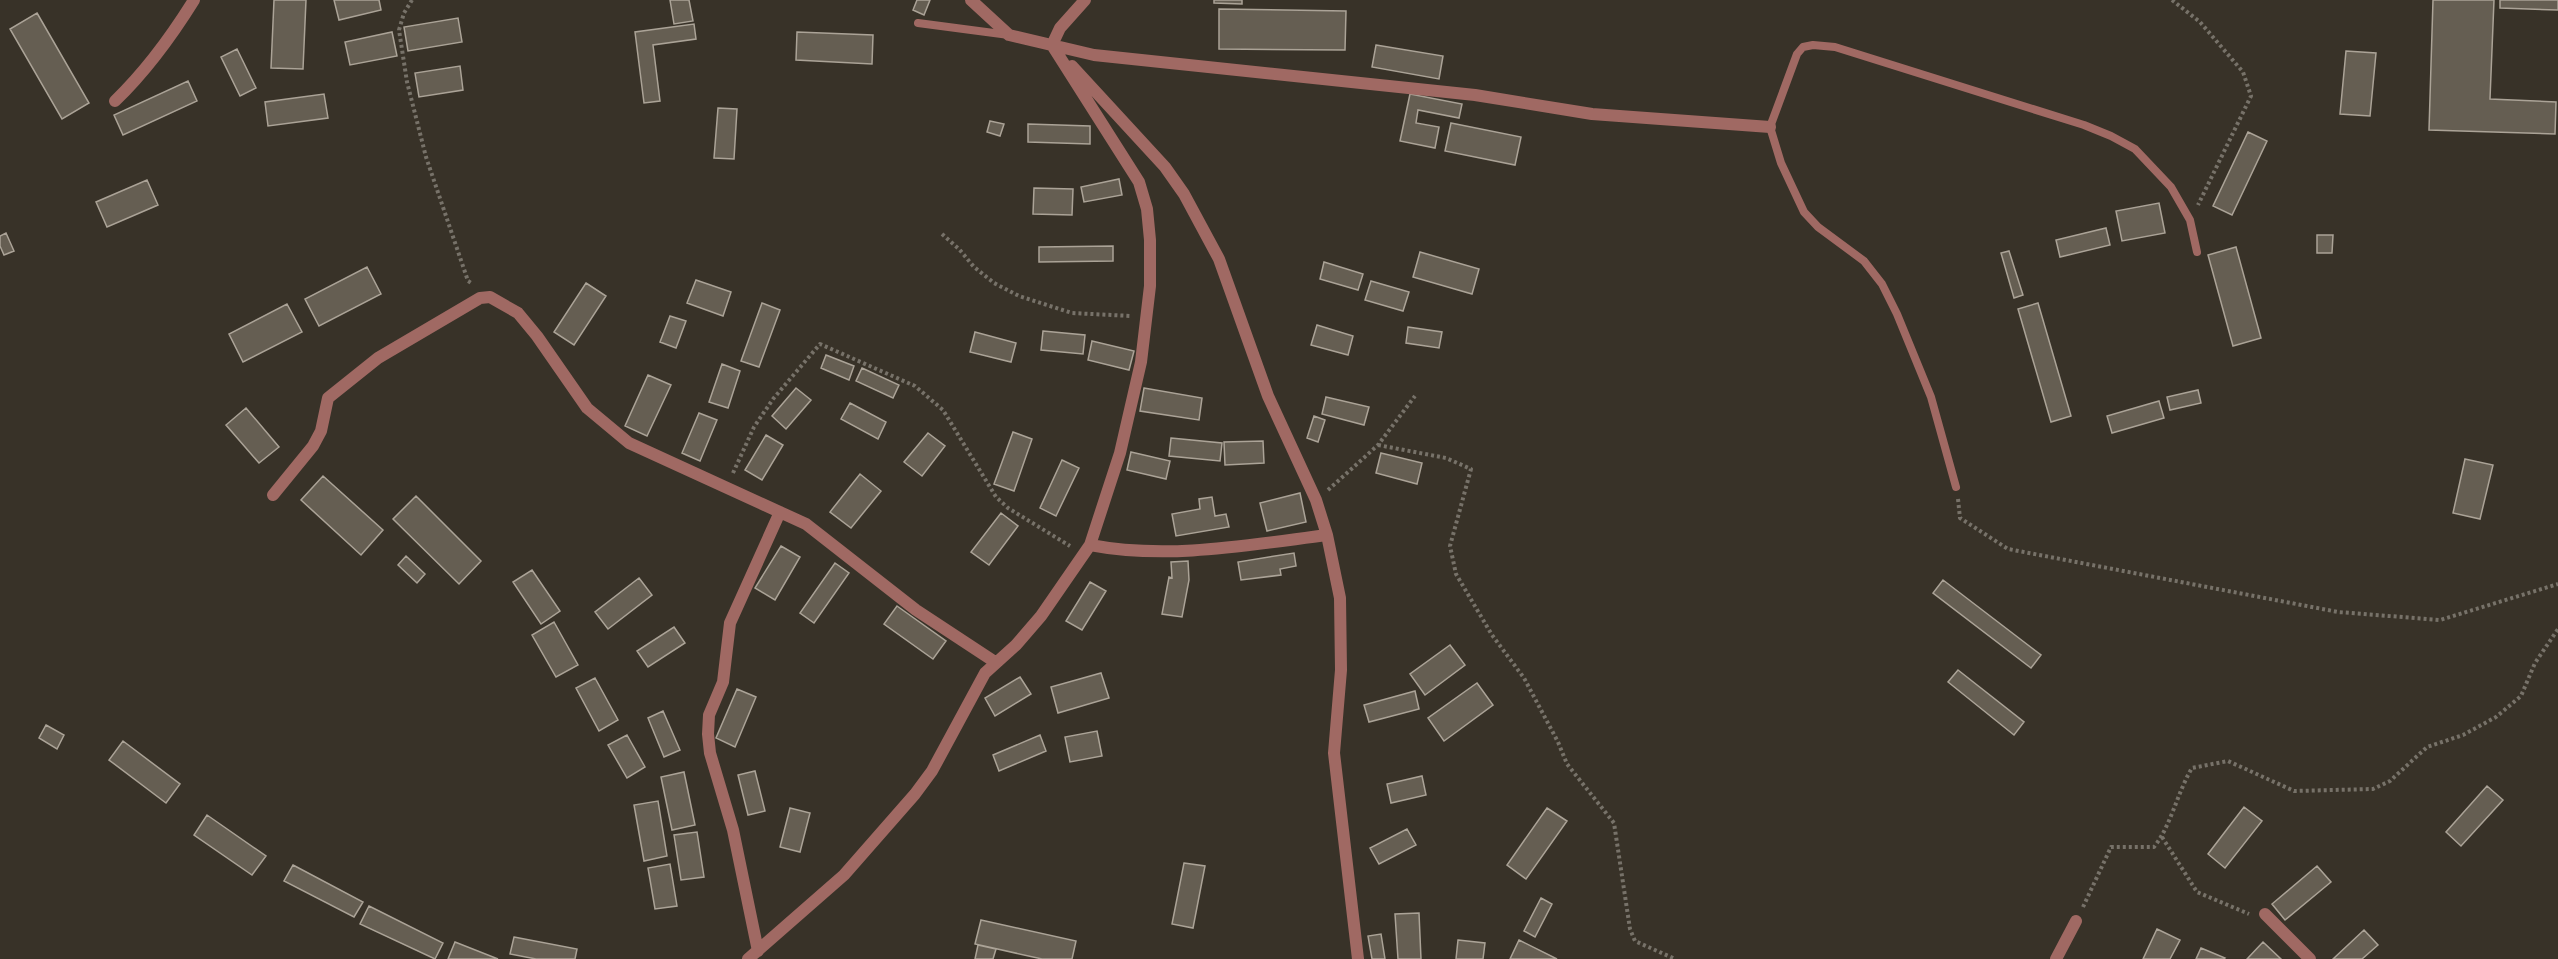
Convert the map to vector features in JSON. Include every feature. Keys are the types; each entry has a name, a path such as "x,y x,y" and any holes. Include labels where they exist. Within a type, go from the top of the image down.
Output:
{"street":[{"path":"115,101 138,79 172,35 194,0"},
{"path":"971,0 1009,35 1094,55 1475,95 1592,114 1770,127"},
{"path":"1052,45 1060,28 1085,0"},
{"path":"753,955 844,875 915,794 932,771 973,693 995,662 1016,645 1041,616 1087,550 1120,453 1141,362 1147,317 1150,240 1147,209 1139,182 1052,45"},
{"path":"1052,45 1165,167 1184,194 1219,259 1268,396 1316,500 1327,535 1340,598 1341,670 1334,753 1358,959"},
{"path":"273,495 313,446 321,431 328,398 378,358 480,298 490,297 518,313 537,336 587,408 629,442 806,524 916,610 995,662"},
{"path":"753,955 733,830 710,753 709,715 723,682 730,623 780,512"},
{"path":"1087,550 1216,549 1327,535"},
{"path":"2265,915 2310,959"},
{"path":"2056,959 2076,921"}],"lane":[{"path":"918,23 1009,35"},
{"path":"1956,487 1931,397 1897,314 1882,284 1864,261 1818,227 1804,212 1785,173 1770,127 1797,54 1803,47 1813,45 1835,47 2084,125 2111,136 2135,149 2171,188 2190,220 2197,252"}],"path":[{"path":"412,0 404,13 399,30 407,81 426,157 468,281 490,297"},
{"path":"2172,0 2200,22 2243,72 2251,96 2190,220"},
{"path":"942,234 974,267 994,283 1019,296 1072,313 1147,317"},
{"path":"726,487 754,428 773,399 820,345 915,386 943,410 996,497 1016,513 1087,550"},
{"path":"1316,500 1378,444 1415,396"},
{"path":"1378,444 1446,458 1471,469 1450,546 1456,574 1492,635 1524,678 1558,742 1566,764 1614,823 1630,929 1635,941 1675,959"},
{"path":"1956,487 1960,518 2008,549 2338,612 2440,620 2558,584"},
{"path":"2076,921 2111,847 2154,847 2162,837 2171,811 2192,768 2228,761 2294,791 2373,789 2390,781 2427,747 2463,735 2496,717 2521,696 2535,663 2558,629"},
{"path":"2162,837 2197,892 2260,919 2265,915"}],"building":[{"path":"274,0 306,0 303,69 271,68"},
{"path":"334,0 379,0 381,10 339,20"},
{"path":"670,0 689,0 693,21 674,24"},
{"path":"917,0 930,0 924,15 913,10"},
{"path":"1214,0 1242,0 1242,4 1214,3"},
{"path":"2433,0 2494,0 2490,99 2556,102 2555,134 2429,130"},
{"path":"2500,0 2558,0 2558,10 2500,8"},
{"path":"1219,9 1346,11 1345,50 1219,49"},
{"path":"37,13 89,103 62,119 10,29"},
{"path":"458,18 462,42 408,51 404,27"},
{"path":"694,24 696,39 653,45 660,101 644,103 635,32"},
{"path":"392,32 397,56 350,65 345,42"},
{"path":"797,32 873,35 872,64 796,60"},
{"path":"1376,45 1443,56 1439,79 1372,67"},
{"path":"237,49 256,88 240,96 221,57"},
{"path":"2346,51 2376,53 2370,116 2340,114"},
{"path":"460,66 463,90 419,97 415,73"},
{"path":"188,81 197,101 123,135 114,115"},
{"path":"324,94 328,118 268,126 265,102"},
{"path":"1410,94 1462,104 1459,118 1418,110 1416,123 1439,127 1435,148 1400,141"},
{"path":"718,108 737,109 734,159 714,158"},
{"path":"990,121 1004,124 1000,136 987,132"},
{"path":"1451,123 1521,137 1515,165 1445,151"},
{"path":"1028,124 1090,126 1090,144 1028,142"},
{"path":"2248,132 2267,141 2232,215 2213,206"},
{"path":"1119,179 1122,195 1084,202 1081,187"},
{"path":"147,180 158,205 107,227 96,202"},
{"path":"1034,188 1073,189 1072,215 1033,214"},
{"path":"2159,203 2165,233 2122,241 2116,211"},
{"path":"2106,228 2110,245 2060,257 2056,240"},
{"path":"6,233 14,251 4,255 0,246 0,236"},
{"path":"2317,235 2333,235 2332,253 2317,253"},
{"path":"1113,246 1113,261 1039,262 1039,247"},
{"path":"2236,247 2261,338 2233,346 2208,255"},
{"path":"2009,251 2023,295 2014,298 2001,253"},
{"path":"1420,252 1479,269 1472,294 1413,277"},
{"path":"1324,262 1363,274 1358,290 1320,279"},
{"path":"367,267 381,294 319,326 305,299"},
{"path":"696,280 731,292 723,316 687,303"},
{"path":"1371,281 1409,292 1403,311 1365,300"},
{"path":"586,283 606,296 574,345 554,332"},
{"path":"762,303 780,310 759,367 741,361"},
{"path":"2038,303 2071,416 2051,422 2018,309"},
{"path":"287,304 302,332 243,362 229,334"},
{"path":"670,316 686,321 676,348 660,342"},
{"path":"1317,325 1353,336 1348,355 1311,345"},
{"path":"1408,327 1442,332 1439,348 1406,343"},
{"path":"1043,331 1085,335 1083,354 1041,350"},
{"path":"975,332 1016,343 1011,362 970,352"},
{"path":"1092,341 1134,351 1129,370 1088,360"},
{"path":"826,355 854,366 849,380 821,368"},
{"path":"722,364 740,371 728,408 709,402"},
{"path":"862,368 899,385 893,398 856,381"},
{"path":"648,375 671,385 647,436 625,426"},
{"path":"796,388 811,400 786,429 772,416"},
{"path":"1144,388 1202,398 1199,420 1140,411"},
{"path":"2198,390 2201,403 2170,410 2167,397"},
{"path":"1326,397 1369,407 1364,425 1322,414"},
{"path":"2159,401 2164,418 2112,433 2107,416"},
{"path":"850,403 886,422 878,439 841,419"},
{"path":"246,408 279,447 259,463 226,425"},
{"path":"699,413 717,420 700,461 682,453"},
{"path":"1314,416 1325,420 1318,442 1307,438"},
{"path":"1013,432 1032,439 1014,491 994,484"},
{"path":"928,433 945,446 922,476 904,462"},
{"path":"766,435 783,445 762,480 745,470"},
{"path":"1171,438 1222,443 1220,461 1169,456"},
{"path":"1263,441 1264,463 1225,465 1224,442"},
{"path":"1131,452 1170,461 1166,479 1127,470"},
{"path":"1381,453 1422,463 1417,484 1376,473"},
{"path":"2465,459 2493,465 2480,519 2453,513"},
{"path":"1062,460 1079,468 1056,516 1040,508"},
{"path":"860,474 881,491 851,528 830,512"},
{"path":"323,476 383,530 361,555 301,500"},
{"path":"1300,493 1306,522 1267,531 1260,503"},
{"path":"416,496 481,561 459,584 393,519"},
{"path":"1212,497 1215,516 1226,514 1229,527 1176,536 1172,514 1200,509 1199,499"},
{"path":"1001,513 1018,526 989,565 971,552"},
{"path":"781,546 800,557 775,600 755,588"},
{"path":"1294,553 1296,566 1280,569 1281,575 1241,580 1238,562"},
{"path":"406,556 425,574 417,583 398,565"},
{"path":"1188,561 1189,580 1182,617 1162,614 1169,577 1172,578 1171,562"},
{"path":"835,563 849,573 814,623 800,613"},
{"path":"532,570 560,611 541,624 513,582"},
{"path":"639,578 652,595 608,629 595,612"},
{"path":"1943,580 2041,655 2031,668 1933,593"},
{"path":"1090,582 1106,591 1082,630 1066,621"},
{"path":"897,606 946,641 933,659 884,624"},
{"path":"554,622 578,665 556,677 532,635"},
{"path":"674,627 685,643 648,667 637,651"},
{"path":"1450,645 1465,665 1425,695 1410,674"},
{"path":"1958,670 2024,722 2014,735 1948,682"},
{"path":"1101,673 1109,698 1058,713 1051,687"},
{"path":"1020,677 1031,694 995,716 985,698"},
{"path":"595,678 618,720 599,731 576,688"},
{"path":"1477,683 1493,705 1444,741 1428,718"},
{"path":"737,689 756,697 735,747 716,738"},
{"path":"1415,691 1419,709 1369,722 1364,705"},
{"path":"663,711 680,750 664,757 648,718"},
{"path":"46,725 64,735 57,749 39,738"},
{"path":"1097,731 1102,756 1070,762 1065,737"},
{"path":"627,735 645,767 627,778 608,745"},
{"path":"1040,735 1046,751 999,771 993,755"},
{"path":"123,741 180,784 166,803 109,760"},
{"path":"755,771 765,811 748,815 738,775"},
{"path":"684,772 695,825 672,830 661,777"},
{"path":"1422,776 1426,795 1391,803 1387,784"},
{"path":"2487,786 2503,800 2461,846 2446,832"},
{"path":"658,801 667,856 644,861 634,805"},
{"path":"2244,807 2262,821 2225,868 2208,854"},
{"path":"790,808 810,813 800,852 780,847"},
{"path":"1547,808 1567,821 1526,879 1507,865"},
{"path":"207,815 266,856 252,875 194,835"},
{"path":"1407,829 1416,845 1379,864 1370,848"},
{"path":"697,832 704,877 681,880 674,835"},
{"path":"1184,863 1205,866 1193,928 1172,924"},
{"path":"670,864 677,906 655,909 648,868"},
{"path":"293,865 363,902 354,917 284,881"},
{"path":"2317,866 2331,882 2285,920 2272,904"},
{"path":"1541,898 1552,904 1535,937 1524,931"},
{"path":"369,906 443,943 435,959 360,924"},
{"path":"1419,913 1421,959 1398,959 1395,914"},
{"path":"981,920 1076,941 1072,959 1042,959 975,944"},
{"path":"2157,929 2180,940 2170,959 2143,959"},
{"path":"2364,930 2378,945 2362,959 2333,959"},
{"path":"1381,934 1385,959 1372,959 1368,936"},
{"path":"514,937 577,949 575,959 536,959 510,954"},
{"path":"1458,940 1485,943 1483,959 1456,959"},
{"path":"1519,940 1557,959 1510,959"},
{"path":"455,942 498,959 448,959"},
{"path":"2263,942 2281,959 2247,959"},
{"path":"978,945 996,949 993,959 975,959"},
{"path":"2201,948 2225,958 2196,959"}]}
